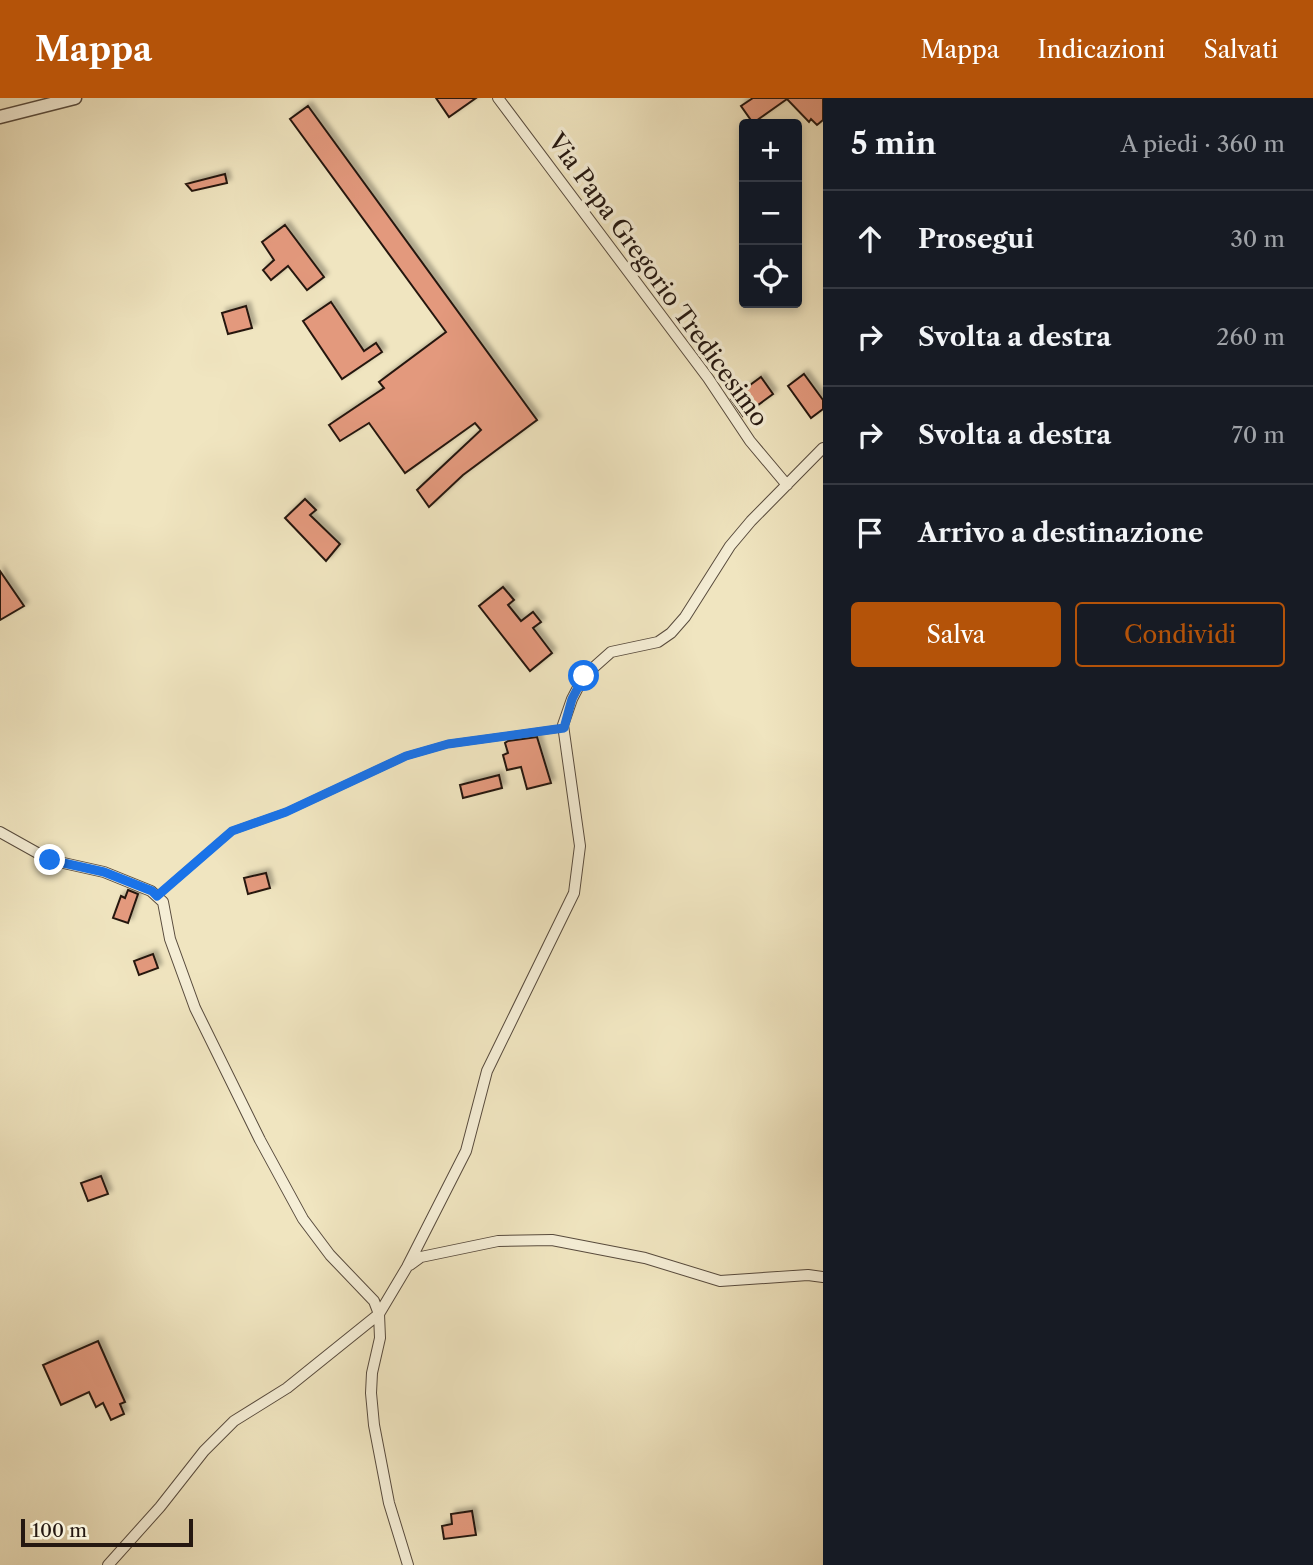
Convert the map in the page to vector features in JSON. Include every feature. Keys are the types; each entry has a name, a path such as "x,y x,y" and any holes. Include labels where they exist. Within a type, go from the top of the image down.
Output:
{"street":[{"path":"0,117 75,98"},
{"name":"Via Papa Gregorio Tredicesimo","path":"498,98 708,378 750,441 787,485"},
{"path":"108,1565 160,1507 204,1451 234,1421 287,1388 379,1314 407,1267 466,1151 487,1071 574,893 580,846 564,728 572,699 590,670 611,652 657,642 671,633 685,617 730,546 823,448"},
{"path":"0,832 50,860 104,872 152,891 163,902 170,939 195,1008 260,1140 303,1219 330,1255 374,1301 379,1314 380,1338 374,1360 371,1393 374,1425 389,1503 408,1565"},
{"path":"407,1267 422,1257 498,1241 552,1240 645,1258 720,1281 808,1275 823,1277"}],"lane":[{"path":"157,896 232,831 286,812 406,756 448,744 564,728"}],"building":[{"path":"436,98 476,98 449,117"},
{"path":"753,98 823,98 823,120 817,125 811,119 809,122 787,99 759,119 750,119 741,106"},
{"path":"308,106 537,420 463,475 429,507 417,490 481,430 475,423 405,473 369,423 340,441 329,425 384,388 379,382 446,332 290,119"},
{"path":"225,174 227,183 192,191 186,184"},
{"path":"285,225 324,277 307,290 288,266 271,280 263,270 274,260 262,242"},
{"path":"331,302 364,351 376,343 382,352 342,379 303,321"},
{"path":"246,306 252,328 228,334 222,313"},
{"path":"804,374 823,400 823,409 811,418 788,386"},
{"path":"761,377 773,394 743,416 731,399"},
{"path":"305,499 316,510 310,515 340,544 326,561 285,518"},
{"path":"0,571 24,606 0,620"},
{"path":"503,587 514,600 508,605 521,621 533,612 541,622 533,628 552,653 530,671 479,606"},
{"path":"537,737 551,783 527,789 521,767 507,770 503,755 508,753 505,743"},
{"path":"499,775 502,788 463,798 460,785"},
{"path":"266,873 270,888 248,894 244,878"},
{"path":"128,890 138,894 128,923 113,918 121,896 125,898"},
{"path":"153,954 158,968 139,975 134,961"},
{"path":"101,1176 108,1194 88,1201 81,1183"},
{"path":"98,1341 125,1402 120,1404 124,1414 111,1420 103,1403 96,1407 89,1392 61,1405 43,1365"},
{"path":"472,1511 476,1535 444,1539 442,1526 452,1524 451,1514"}],"route":[{"path":"50,860 104,872 152,891 157,896 232,831 286,812 406,756 448,744 564,728 572,699 584,676"}]}
